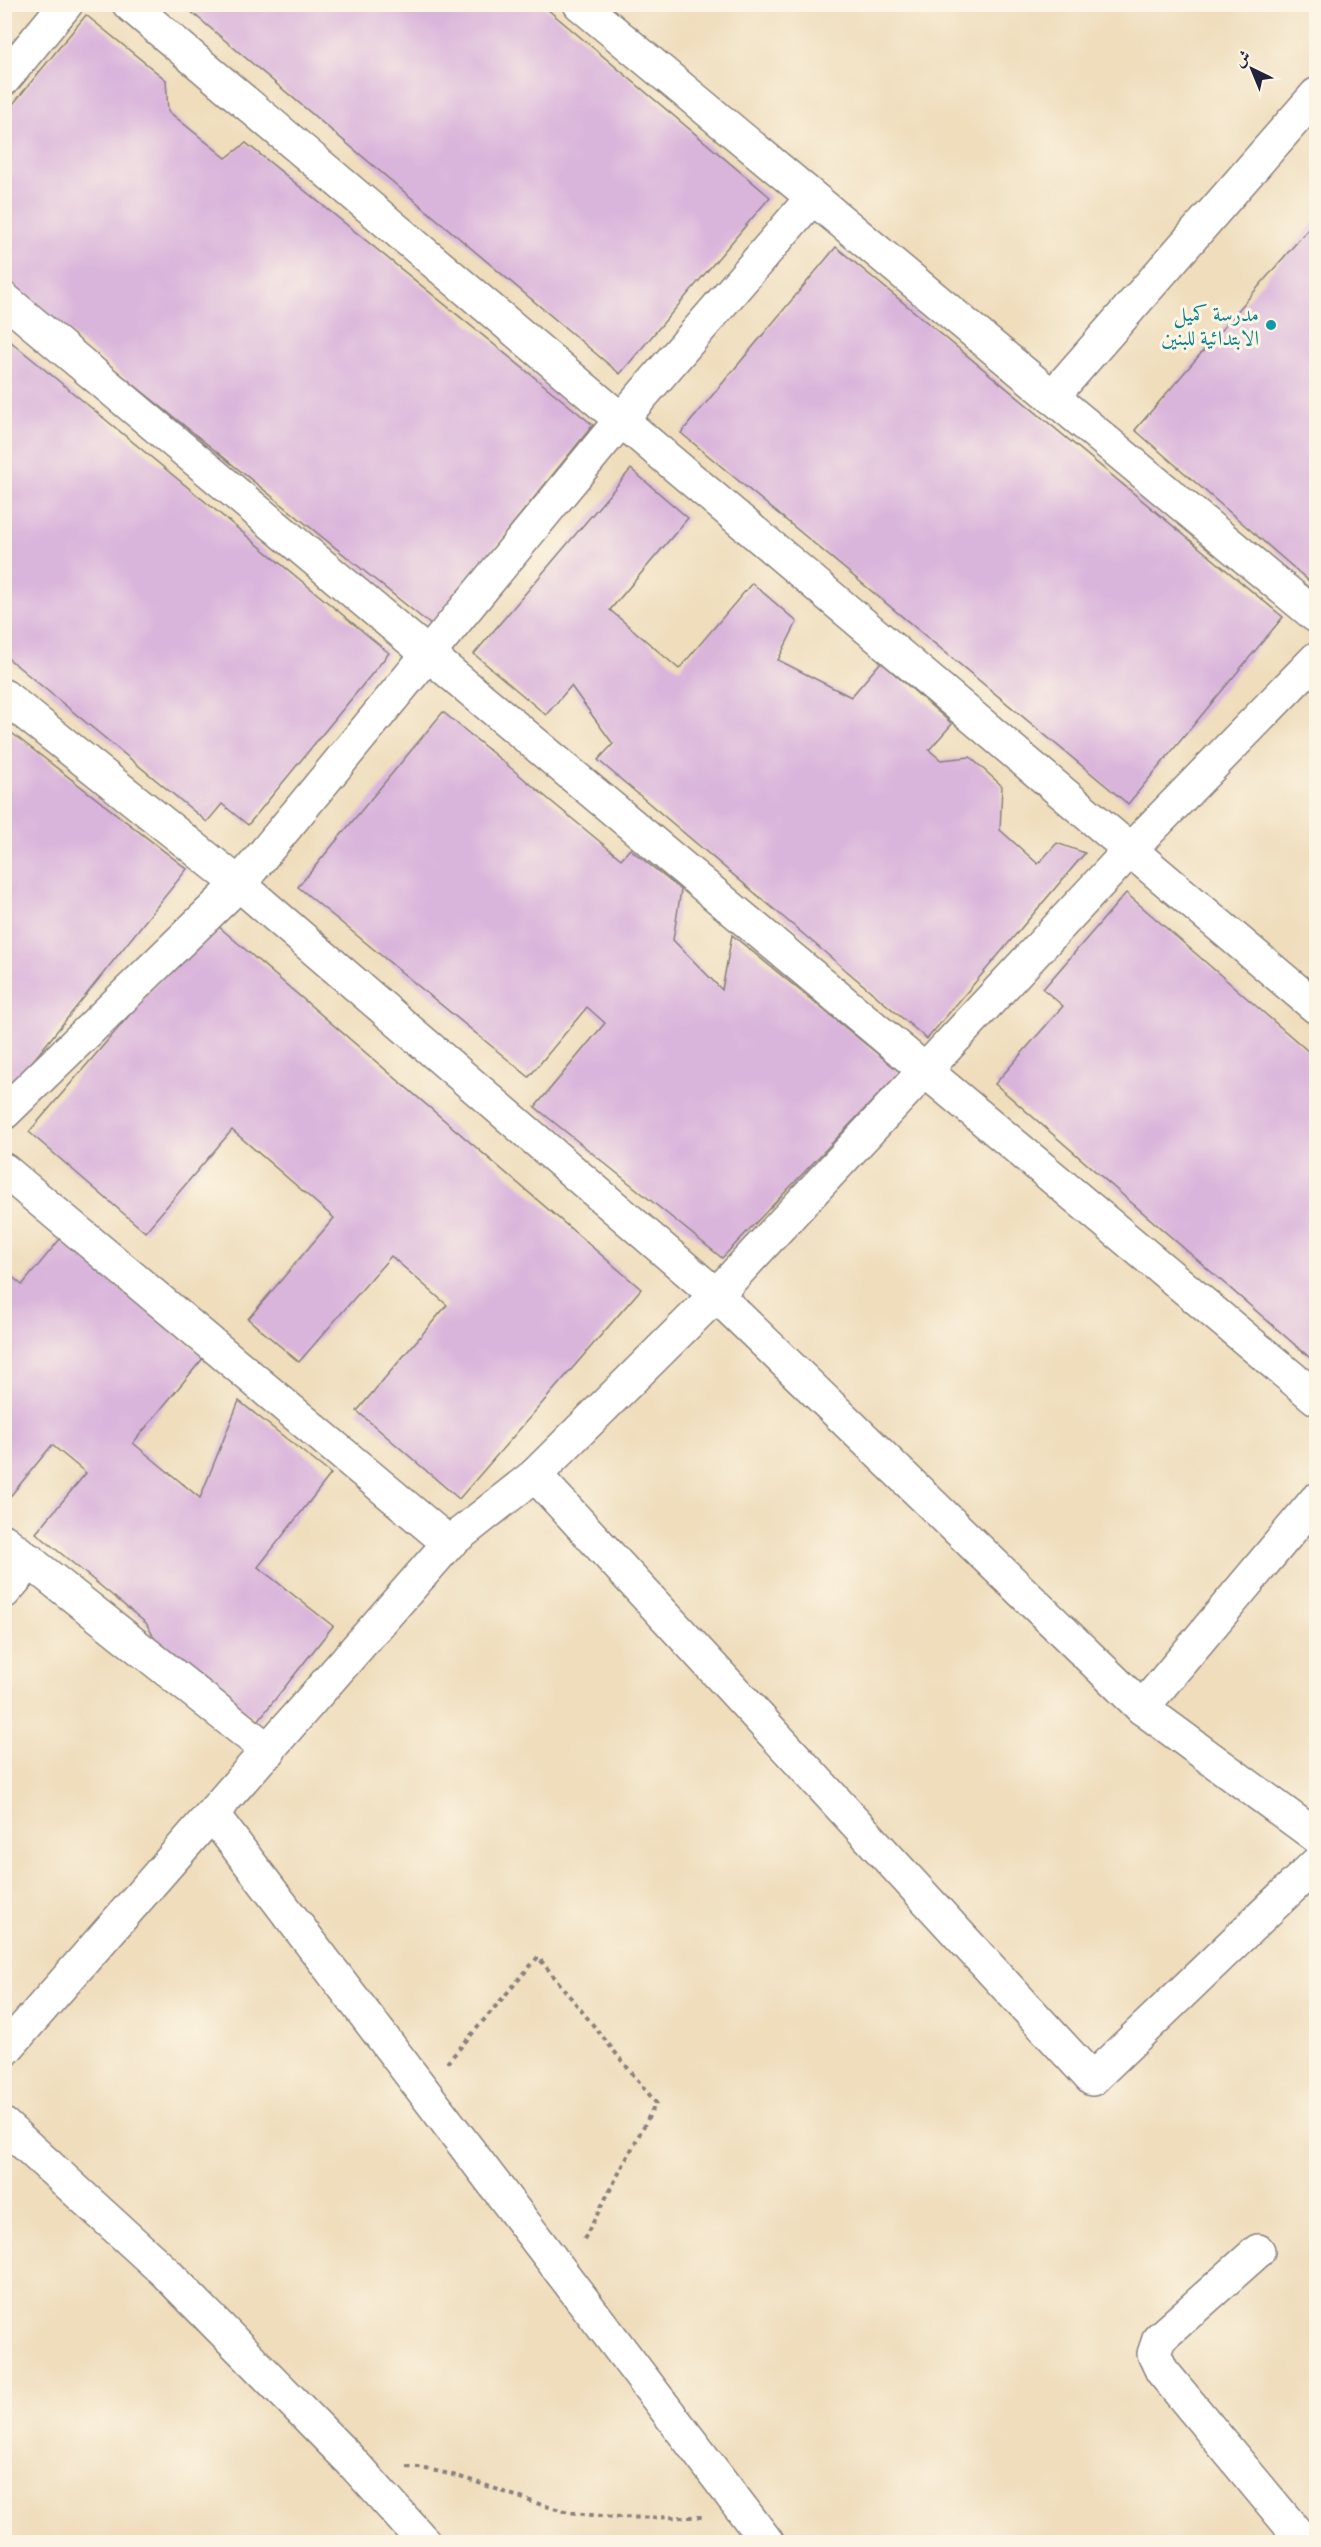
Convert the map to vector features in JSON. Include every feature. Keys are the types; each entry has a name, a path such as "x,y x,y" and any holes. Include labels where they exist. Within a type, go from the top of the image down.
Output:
{"street":[{"path":"4,79 66,4"},
{"path":"129,4 1317,1008"},
{"path":"580,4 1317,616"},
{"path":"1052,398 1317,95"},
{"path":"4,1113 239,884 621,420 812,198"},
{"path":"4,299 1317,1398"},
{"path":"4,2051 449,1543 535,1476 716,1295 1130,850 1317,659"},
{"path":"4,696 239,884 716,1295 1142,1708 1317,1836"},
{"path":"4,1170 449,1543"},
{"path":"535,1476 1092,2079 1317,1864"},
{"path":"1142,1708 1317,1500"},
{"path":"4,1541 269,1751"},
{"path":"4,1592 31,1561"},
{"path":"213,1815 767,2542"},
{"path":"4,2125 165,2272 351,2461 424,2542"},
{"path":"1258,2251 1159,2339 1154,2354 1162,2372 1304,2542"}],"path":[{"path":"423,2091 538,1957 656,2103 564,2276"},
{"path":"351,2461 390,2470 408,2467 432,2470 532,2502 591,2515 621,2518 747,2517"}],"building":[{"path":"182,4 541,4 770,197 620,374"},
{"path":"86,15 166,80 168,111 226,158 246,143 593,425 431,625 4,280 4,115"},
{"name":"مدرسة كميل الابتدائية للبنين","path":"1316,220 1316,587 1135,430"},
{"path":"836,247 1283,617 1128,804 681,433"},
{"path":"4,336 389,653 248,825 222,804 207,822 4,655"},
{"path":"631,469 688,518 610,610 679,669 752,583 797,622 778,660 851,697 881,662 952,724 929,750 941,760 970,757 1002,786 1000,830 1038,864 1057,843 1085,853 927,1039 598,760 613,744 571,686 546,715 474,654"},
{"path":"443,712 621,859 630,849 681,890 673,940 722,990 732,935 900,1072 722,1258 535,1107 605,1023 587,1007 529,1077 298,887"},
{"path":"4,727 187,869 4,1097"},
{"path":"1126,893 1316,1058 1316,1363 995,1084 1063,1006 1043,989"},
{"path":"211,920 641,1289 459,1499 357,1411 447,1305 391,1256 299,1362 248,1319 334,1218 232,1130 145,1232 29,1132"},
{"path":"60,1239 204,1357 133,1443 200,1498 239,1401 331,1474 258,1567 333,1626 258,1721 155,1639 146,1623 36,1533 86,1473 52,1445 4,1504 4,1270 22,1285"}],"place":[{"name":"مدرسة كميل الابتدائية للبنين","path":"1271,325"}]}
